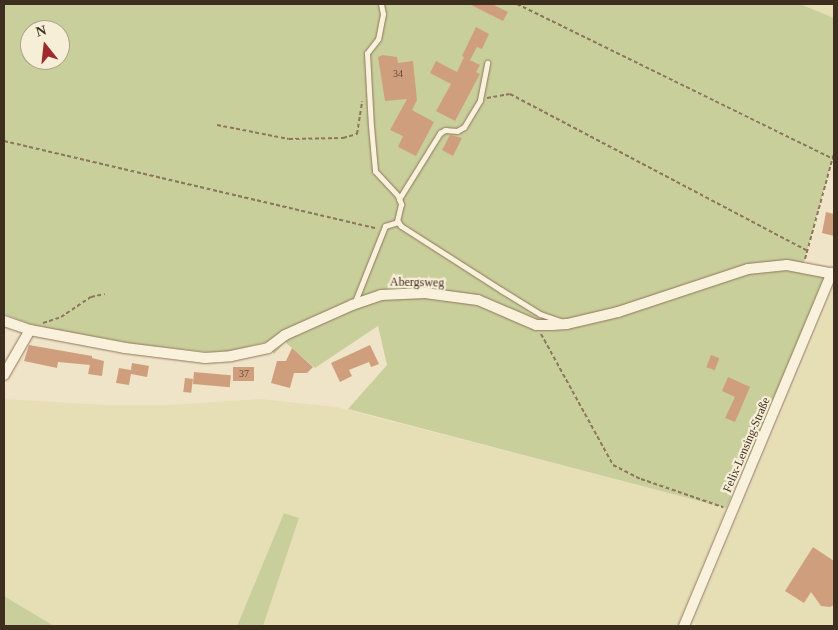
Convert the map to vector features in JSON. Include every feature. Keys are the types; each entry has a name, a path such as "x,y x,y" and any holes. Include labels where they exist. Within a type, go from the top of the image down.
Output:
{"street":[{"name":"Abergsweg","path":"4,321 32,331 125,348 214,357 268,348 286,335 353,304 381,295 425,293 478,300 536,326 567,324 618,312 748,269 787,265 803,266 833,273"},
{"name":"Felix-Lensing-Straße","path":"684,626 833,273"},
{"path":"4,376 32,331"}],"lane":[{"path":"381,4 383,14 378,39 367,53 375,171 399,199 401,204 398,222"},
{"path":"399,199 442,131 462,129 480,100 488,63"},
{"path":"353,304 385,226 398,222"},
{"path":"398,222 540,314 567,324"}],"path":[{"path":"517,4 833,159"},
{"path":"217,125 289,139 344,138 357,134 362,99 365,92 370,88"},
{"path":"480,100 510,94 808,251"},
{"path":"4,141 367,226 379,228 385,226"},
{"path":"803,266 834,153"},
{"path":"32,331 42,323 61,317 91,297 106,294"},
{"path":"536,326 613,465 642,479 733,510"}],"shaded area":[{"path":"800,4 834,4 834,18"},
{"path":"834,288 834,626 698,626 693,623"},
{"path":"4,399 105,405 170,405 260,399 336,407 726,508 677,626 263,626 299,518 284,513 237,626 54,626 4,596"}],"green space":[{"path":"4,4 800,4 834,18 834,160 832,160 803,266 832,273 726,508 348,409 387,365 378,326 315,368 285,342 274,354 266,342 230,351 208,352 135,344 35,326 4,314"},
{"path":"284,513 299,518 263,626 237,626"},
{"path":"4,596 54,626 4,626"}],"building":[{"path":"469,4 492,4 508,12 503,21"},
{"path":"476,27 489,34 482,49 477,47 470,60 480,65 476,72 480,74 455,121 436,111 451,84 430,73 436,61 457,72 464,57 462,56"},
{"path":"383,55 397,57 398,63 413,61 417,100 412,110 434,122 416,156 398,147 403,136 390,130 407,99 385,101 378,57"},
{"path":"450,135 462,138 453,156 442,150"},
{"path":"826,212 834,214 834,236 822,233"},
{"path":"29,345 92,356 92,358 104,361 102,376 88,374 90,365 58,362 57,368 24,361"},
{"path":"370,345 379,364 371,367 369,362 349,370 352,376 340,382 331,363"},
{"path":"292,348 313,367 307,373 294,373 290,388 271,383 277,361 286,361"},
{"path":"711,355 719,358 715,370 706,367"},
{"path":"132,363 149,366 147,377 131,374 129,385 116,383 119,368 131,370"},
{"path":"233,367 254,367 254,381 233,381"},
{"path":"194,372 231,375 230,387 193,384"},
{"path":"728,377 750,387 735,422 725,418 735,397 722,391"},
{"path":"185,378 193,379 191,393 183,392"},
{"path":"813,547 834,561 834,605 830,607 821,606 811,592 804,603 785,591"}]}
